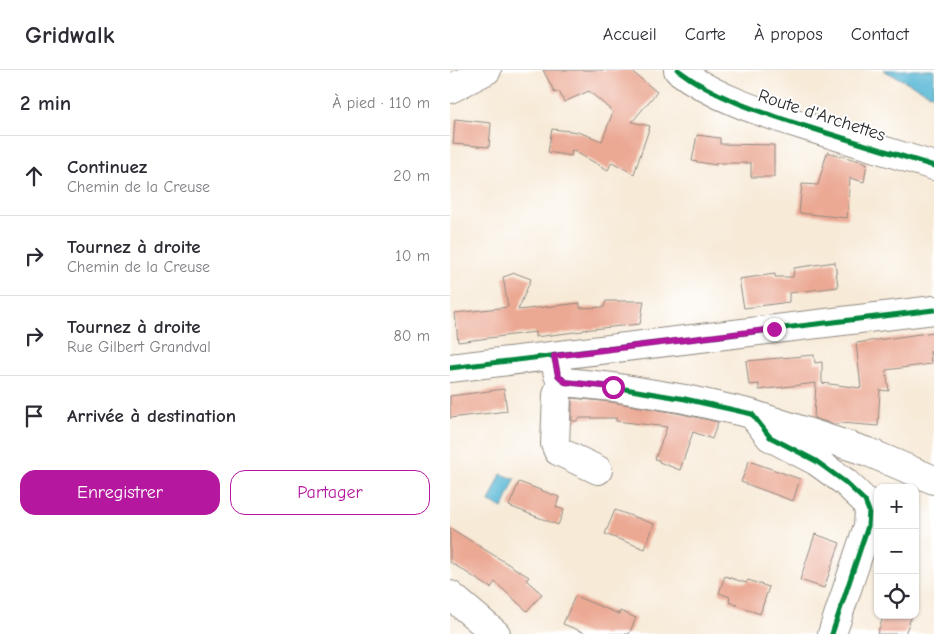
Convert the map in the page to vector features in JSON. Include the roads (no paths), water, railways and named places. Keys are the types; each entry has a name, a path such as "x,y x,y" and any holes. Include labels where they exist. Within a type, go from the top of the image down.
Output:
{"street":[{"path":"450,89 487,70"},
{"name":"Route d'Archettes","path":"678,70 699,84 730,99 776,117 934,166"},
{"path":"450,368 558,368 934,310"},
{"path":"558,368 565,382 613,387 685,399 752,414 868,452 934,480"},
{"path":"558,368 555,444 558,451 598,470"},
{"path":"752,414 770,437 816,461 865,501 869,510 868,526 832,634"},
{"path":"450,595 496,634"}],"water":[{"path":"883,70 934,70 934,96"},
{"path":"501,474 515,479 503,508 489,502"}]}
